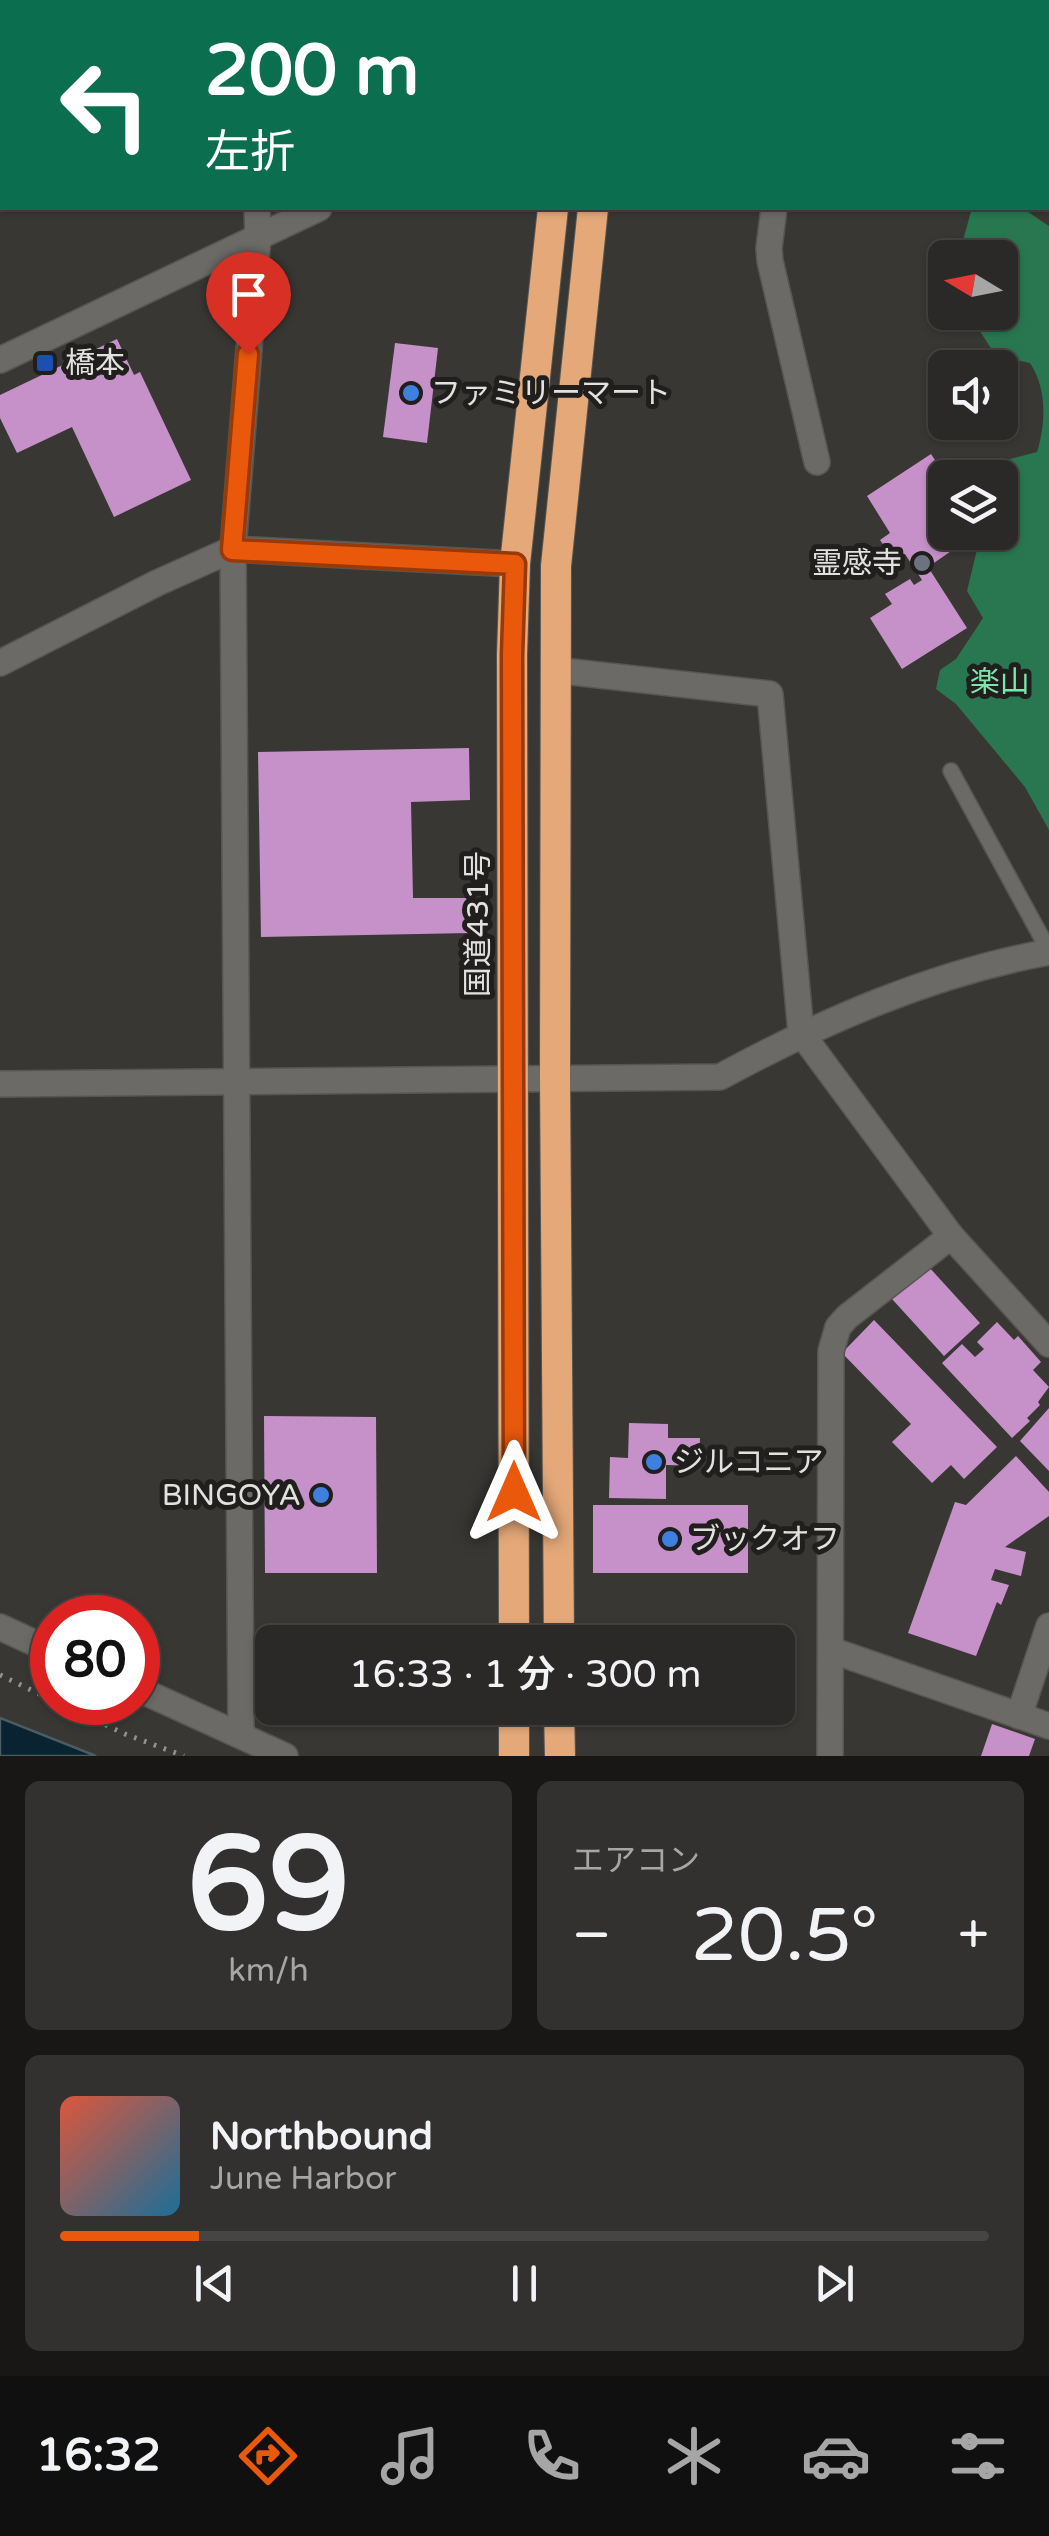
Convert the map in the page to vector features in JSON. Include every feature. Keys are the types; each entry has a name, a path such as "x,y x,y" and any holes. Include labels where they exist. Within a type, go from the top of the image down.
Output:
{"highway":[{"name":"国道431号","path":"514,1625 512,655 515,564 554,210"},
{"path":"559,1625 556,566 594,210"},
{"path":"514,1725 514,1756"},
{"path":"560,1725 560,1756"}],"street":[{"path":"241,1735 232,550 258,210"},
{"path":"0,360 314,210"},
{"path":"774,210 770,261 817,462"},
{"path":"0,663 157,583 232,550 515,564"},
{"path":"554,670 770,694 801,1033 950,1236 1049,1344"},
{"path":"0,1084 720,1077 801,1033 960,972 1049,952"},
{"path":"830,1756 830,1350 847,1317 950,1236"},
{"path":"1019,1716 1049,1626"},
{"path":"0,1627 30,1641"},
{"path":"831,1650 1049,1726"},
{"path":"160,1699 285,1756"}],"lane":[{"path":"952,771 1049,952"}],"path":[{"path":"0,1675 30,1689"},
{"path":"106,1725 184,1756"}],"green space":[{"name":"楽山","path":"971,210 1025,210 1049,226 1049,830 1025,787 956,704 936,689 940,670 956,659 983,618 967,591 977,550 1018,550 1018,460 1009,460 1037,452 1042,429 1040,383 1030,363 1018,361 1018,350 992,350 979,330 1018,330 1018,240 963,240"}],"water":[{"path":"0,1718 96,1756 0,1756"}],"building":[{"path":"117,339 134,375 140,372 191,480 114,517 72,427 17,453 0,418 0,395"},
{"name":"ファミリーマート","path":"395,343 438,348 427,443 383,437"},
{"name":"霊感寺","path":"931,454 935,460 928,460 928,550 953,550 928,567 967,628 902,669 870,618 892,604 885,594 910,579 914,585 922,580 905,554 894,560 880,540 890,533 867,496"},
{"path":"469,748 470,800 411,802 413,898 470,898 471,933 261,937 258,752"},
{"path":"928,1266 980,1323 944,1356 892,1299"},
{"path":"874,1320 997,1447 964,1479 951,1465 932,1483 892,1442 911,1424 842,1353"},
{"path":"997,1322 1014,1340 1018,1336 1041,1362 1033,1370 1049,1387 1038,1402 1040,1405 1027,1418 1030,1421 1012,1438 942,1363 962,1344 975,1357 984,1349 977,1342"},
{"path":"1049,1408 1049,1471 1020,1441"},
{"name":"BINGOYA","path":"264,1416 376,1417 377,1573 265,1573"},
{"name":"ジルコニア","path":"629,1423 668,1424 668,1438 700,1438 699,1466 666,1465 666,1499 609,1498 610,1457 628,1458"},
{"path":"1016,1456 1049,1492 1049,1516 1005,1547 1026,1552 1021,1576 995,1569 991,1580 1009,1585 1001,1605 997,1602 976,1656 908,1633 955,1502 966,1505"},
{"name":"ブックオフ","path":"593,1505 748,1505 748,1573 593,1573"},
{"path":"992,1724 1035,1739 1029,1756 981,1756"}],"place":[{"name":"橋本","path":"45,363"},
{"name":"ファミリーマート","path":"411,393"},
{"name":"霊感寺","path":"922,563"},
{"name":"ジルコニア","path":"654,1462"},
{"name":"BINGOYA","path":"321,1495"},
{"name":"ブックオフ","path":"670,1539"}],"route":[{"path":"248,354 232,550 515,564 514,1492"}]}
